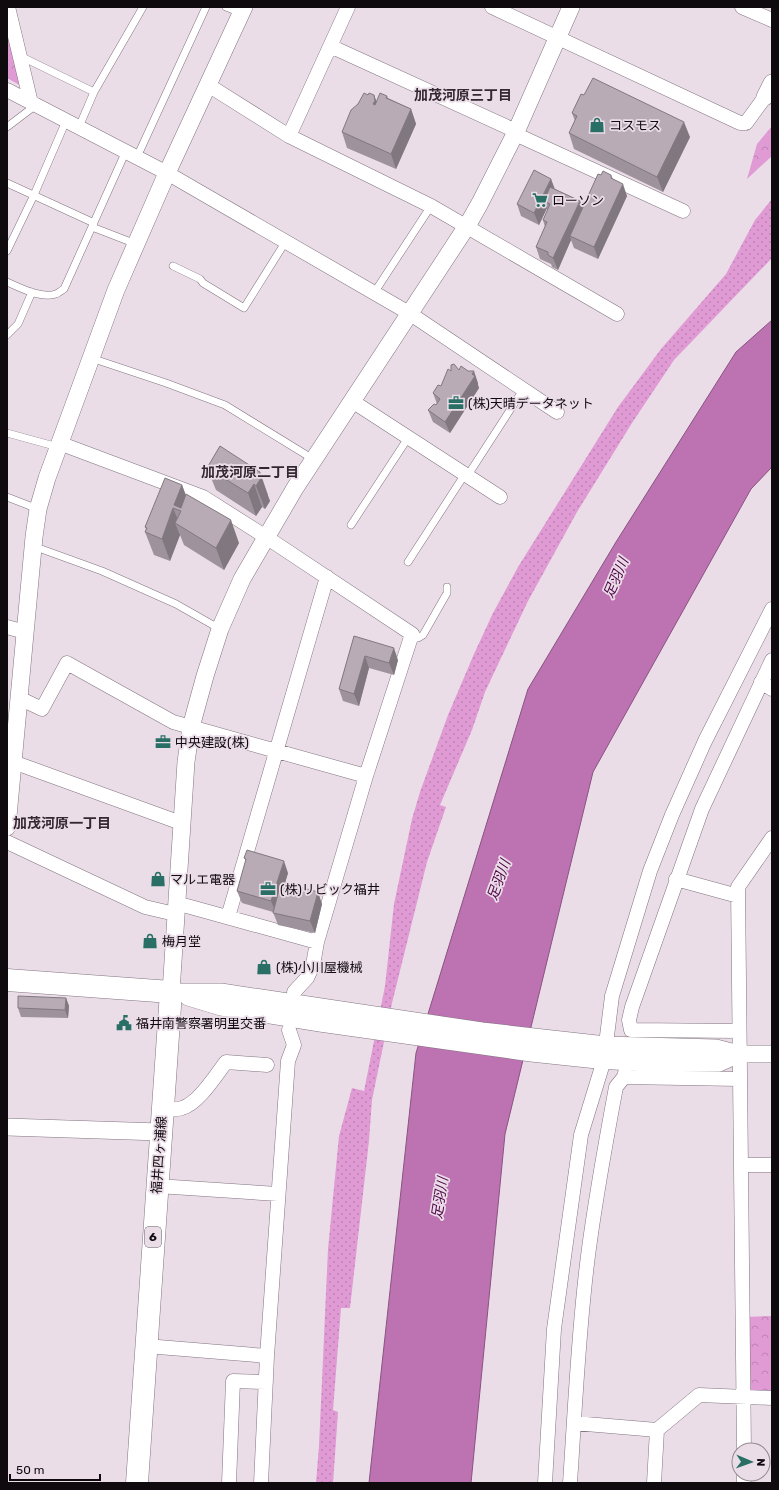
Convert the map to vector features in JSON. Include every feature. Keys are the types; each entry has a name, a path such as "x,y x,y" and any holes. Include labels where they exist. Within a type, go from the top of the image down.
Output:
{"main road":[{"path":"7,980 171,992"},
{"name":"福井四ヶ浦線","path":"137,1483 160,1132 163,1110 171,992"}],"street":[{"path":"8,7 33,104"},
{"path":"289,136 348,7"},
{"path":"492,7 740,123 746,123 770,91"},
{"path":"571,7 515,132 467,226 409,313 266,537 242,579 220,629 191,727 186,762 171,992 221,1007 321,1015 524,1052 602,1052 716,1048 739,1054 772,1054"},
{"path":"742,7 772,20"},
{"path":"7,827 17,699 33,546 38,509 46,478 116,290 167,173 208,85 237,9"},
{"path":"330,46 683,211"},
{"path":"208,85 289,136 431,206 617,314"},
{"path":"7,90 167,173 409,313 557,412"},
{"path":"352,402 500,497"},
{"path":"59,445 203,497 412,634 366,776 317,942 313,965 308,978 294,992"},
{"path":"228,917 327,577"},
{"path":"545,1483 554,1329 575,1175 581,1135 602,1052 612,996 650,871 672,815 705,741 770,616"},
{"path":"7,627 25,632"},
{"path":"739,1031 631,1030 629,1020 632,1007 676,879 702,809 766,686 772,660"},
{"path":"17,699 42,708 67,663 173,722 366,776"},
{"path":"13,762 181,823"},
{"path":"744,1442 738,887 772,838"},
{"path":"7,842 145,907 176,909 228,917 317,942"},
{"path":"676,879 738,896"},
{"path":"261,1483 267,1356 288,1061 294,1045 289,1030"},
{"path":"163,1110 183,1108 193,1102 207,1088 226,1062 267,1065"},
{"path":"570,1483 580,1328 586,1265 596,1198 616,1087 624,1075 739,1079"},
{"path":"7,1127 160,1132"},
{"path":"742,1165 772,1165"},
{"path":"157,1186 278,1194"},
{"path":"146,1346 267,1356"},
{"path":"229,1483 233,1381 266,1382"},
{"path":"574,1423 657,1430 699,1395 772,1398"},
{"path":"654,1483 657,1430"}],"lane":[{"path":"79,127 94,92 143,7"},
{"path":"7,282 32,292 54,294 64,289 93,225 132,154 206,7"},
{"path":"20,56 94,92"},
{"path":"7,127 33,104"},
{"path":"7,251 34,196 66,121"},
{"path":"7,183 93,225 136,244"},
{"path":"374,293 431,206"},
{"path":"173,266 200,279 203,283 244,308 286,241"},
{"path":"7,335 18,324 32,292"},
{"path":"91,358 166,383 225,405 314,460"},
{"path":"408,562 523,390"},
{"path":"7,433 59,445"},
{"path":"351,525 408,438"},
{"path":"7,497 38,509"},
{"path":"33,546 102,572 149,592 176,604 220,629"},
{"path":"412,634 418,638 423,635 447,593 447,587"}],"green space":[{"path":"7,20 23,87 7,78"},
{"path":"772,126 772,156 747,179 757,144"},
{"path":"772,199 772,258 674,360 632,423 577,512 528,601 485,692 472,730 440,805 446,807 427,862 392,1003 372,1100 369,1141 350,1308 341,1308 333,1410 338,1412 333,1483 316,1483 328,1249 339,1136 352,1088 364,1091 385,986 394,904 412,819 420,792 448,715 474,654 493,613 518,567 618,407 661,349 726,274 755,220"},
{"path":"772,1316 772,1398 744,1397 743,1317"}],"water":[{"name":"足羽川","path":"772,320 772,467 751,489 593,772 505,1134 471,1483 369,1483 416,1053 528,689 616,542 736,352"}],"building":[{"path":"593,78 684,122 657,177 569,133 577,116 572,113 581,94 584,95"},
{"path":"364,93 374,95 375,101 373,104 375,105 380,93 387,96 386,98 411,109 391,154 342,132 351,110 358,104"},
{"path":"534,170 551,179 534,213 517,204"},
{"path":"603,171 611,175 611,178 623,184 594,247 570,236 598,174 601,175"},
{"path":"550,187 580,201 553,258 548,255 548,252 536,247 547,222 543,220 550,204 544,201"},
{"path":"454,364 459,370 461,366 468,371 474,371 472,374 475,376 445,422 428,410 434,404 436,405 440,399 433,393 438,385 441,386 448,369 451,371 451,365"},
{"path":"220,446 260,472 259,476 261,478 256,486 254,484 248,493 207,468"},
{"path":"165,478 182,485 174,505 181,508 186,494 231,520 216,548 175,523 181,511 173,508 162,539 145,532 147,528 145,527"},
{"path":"354,636 394,648 389,663 365,656 354,694 339,689"},
{"path":"247,850 284,861 271,901 237,891"},
{"path":"281,882 318,892 310,921 273,913"},
{"path":"18,996 66,998 65,1010 18,1008"}],"place":[{"name":"コスモス","path":"597,125"},
{"name":"ローソン","path":"540,200"},
{"name":"(株)天晴データネット","path":"456,403"},
{"name":"中央建設(株)","path":"163,742"},
{"name":"マルエ電器","path":"158,879"},
{"name":"(株)リビック福井","path":"268,889"},
{"name":"梅月堂","path":"150,941"},
{"name":"(株)小川屋機械","path":"264,967"},
{"name":"福井南警察署明里交番","path":"124,1023"}],"district":[{"name":"加茂河原三丁目","path":"463,95"},
{"name":"加茂河原二丁目","path":"250,472"},
{"name":"加茂河原一丁目","path":"62,823"}]}
